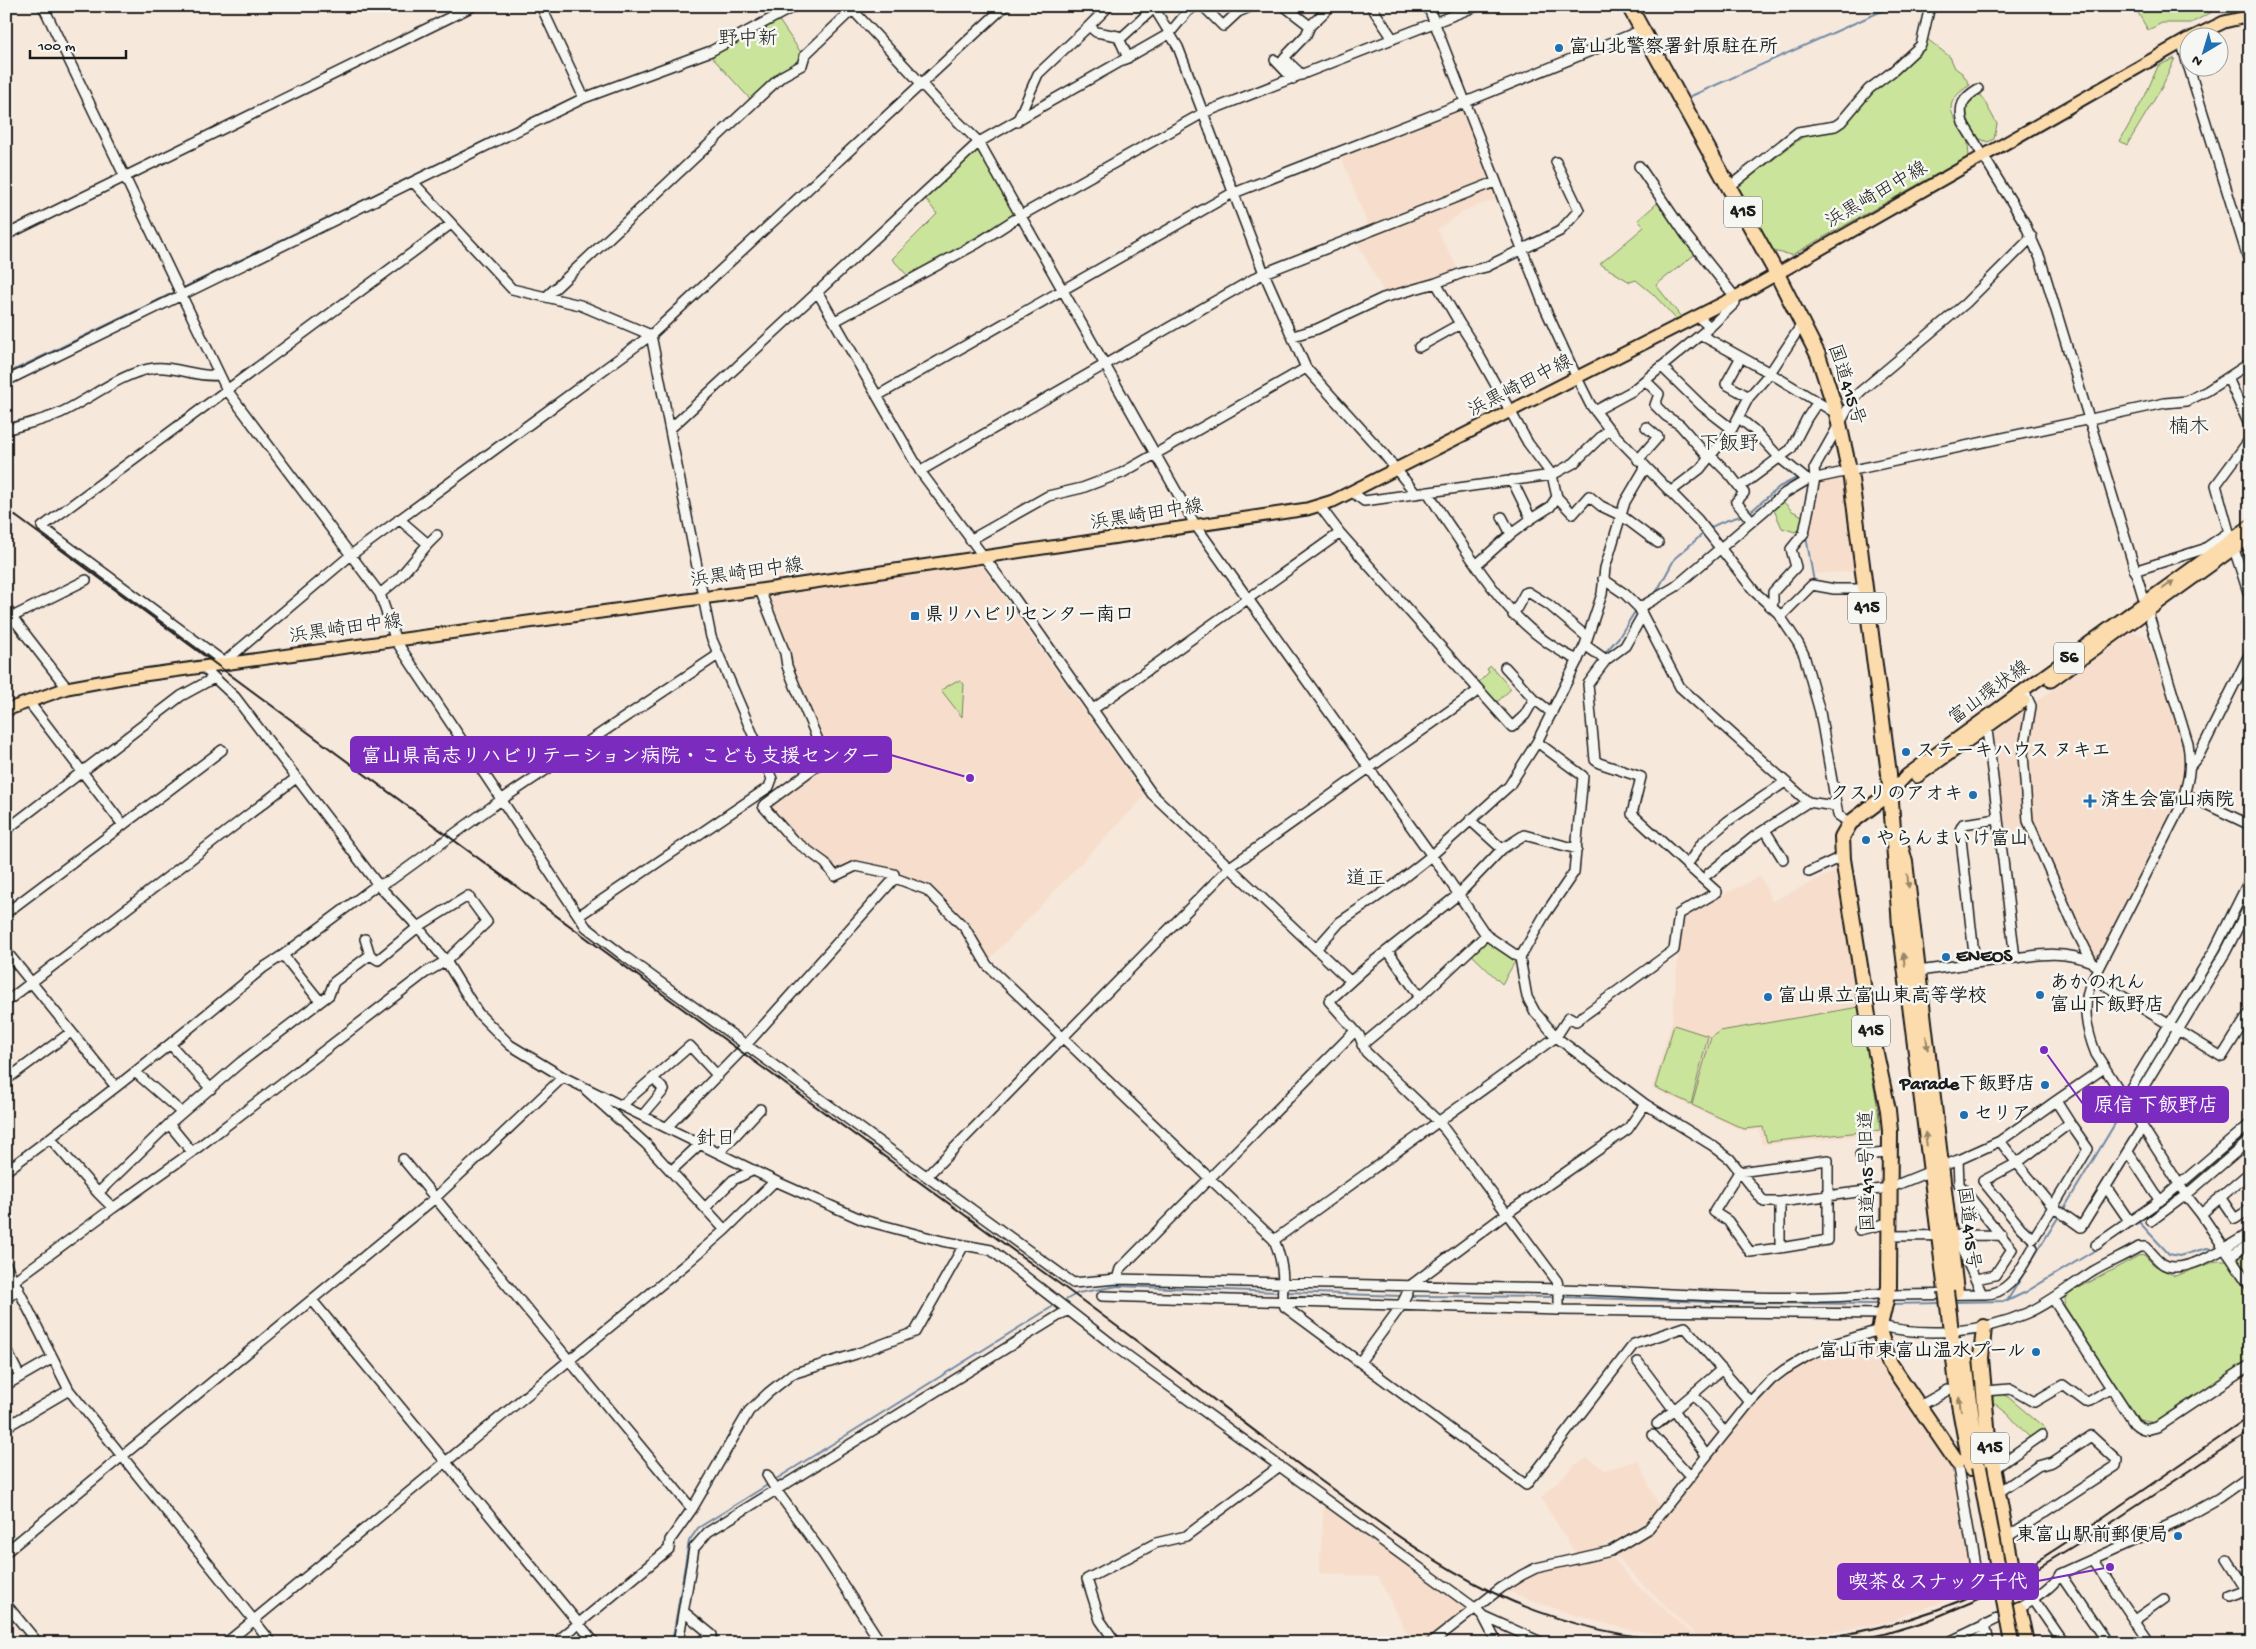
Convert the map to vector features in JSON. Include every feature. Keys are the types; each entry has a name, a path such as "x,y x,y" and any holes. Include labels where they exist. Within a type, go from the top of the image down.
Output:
{"highway":[{"name":"国道415号","path":"1629,6 1777,274 1818,355 1838,420 1849,470 1891,792 1900,926 1936,1169 1949,1238 1959,1404 1975,1468 2012,1643"},
{"path":"1850,824 1891,792"},
{"name":"国道415号","path":"1892,817 1905,862 1919,971 1936,1169"},
{"name":"国道415号旧道","path":"1850,824 1842,837 1843,856 1868,1016 1888,1110 1888,1292 1881,1323"},
{"name":"415","path":"1881,1323 1889,1362 1956,1462"},
{"name":"415","path":"1984,1327 1981,1358 1988,1439 2012,1568"},
{"name":"国道415号","path":"1975,1468 2003,1643"},
{"path":"2019,1609 2026,1643"}],"main road":[{"name":"浜黒崎田中線","path":"2212,28 2224,22 2250,16"},
{"name":"浜黒崎田中線","path":"6,710 67,688 174,670 204,668 760,590 1196,526 1319,505 1352,492 1735,297 2178,45"},
{"name":"富山環状線","path":"1891,792 1907,776 2026,694 2145,608 2250,526"},
{"name":"富山環状線","path":"2231,540 2250,537"},
{"name":"富山環状線","path":"1891,792 1908,783 1987,729 2026,694"}],"street":[{"path":"43,6 183,294 227,390 380,594 396,641 586,926 1073,1283 1117,1279 1411,1285 1806,1297 1888,1292 1894,1295 1982,1294 1997,1293 2012,1283 2033,1248"},
{"path":"6,235 473,6"},
{"path":"540,6 584,98"},
{"path":"6,381 584,98 711,51 795,6"},
{"path":"451,224 42,527 227,664 229,658 351,555 651,335 1005,6"},
{"path":"1017,122 1038,74 1110,6"},
{"path":"671,428 979,142 1169,34 1188,11 1196,7 1222,26 1238,12 1252,6"},
{"path":"1284,6 1310,26"},
{"path":"1297,77 1284,58 1306,35 1310,26 1332,6"},
{"path":"1371,6 1393,40"},
{"path":"1428,6 1495,182 1577,378 1595,411 1609,429 1645,468 1698,520 1755,592 1780,617 1804,655 1820,712 1835,806 1838,815 1850,824"},
{"path":"835,321 978,243 1020,216 1203,113 1393,40 1466,8 1477,6"},
{"path":"1729,187 1798,132 1835,126 1841,122 1869,89 1894,71 1921,45 1930,6"},
{"path":"1120,39 1154,7 1178,47 1264,273 1306,368 1397,469 1416,494"},
{"path":"546,297 782,76 802,65 805,55 850,8 979,142 1196,526 1459,894 1486,935 1520,958"},
{"path":"1089,26 1096,32 1110,34 1120,39 1128,58"},
{"path":"877,396 1234,193 1642,30"},
{"path":"1275,60 1297,77"},
{"path":"2192,78 2250,265"},
{"path":"1978,89 1968,95 1962,103 1960,112 1963,124 2032,237 2040,258 2145,608 2188,744 2191,765 2180,808 2094,965 2093,978 2087,994 2085,1012 2087,1027 2096,1054 2104,1068 2186,1195 2250,1286"},
{"path":"1293,336 1317,329 1383,298 1486,267 1560,231 1579,210 1556,162"},
{"path":"1595,411 1632,391 1646,381 1710,328 1735,303 1735,297 1686,235 1639,166"},
{"path":"413,182 512,289 580,305 651,335"},
{"path":"920,471 1264,273 1495,182"},
{"path":"1770,606 1773,603 1773,592 1796,567 1791,549 1804,533 1811,479 1838,420 1861,391 1960,308 2032,237"},
{"path":"1436,283 1474,346 1528,443 1552,475 1557,497 1573,514 1589,496 1601,506 1622,516 1658,544"},
{"path":"817,291 920,471 982,557 1013,596 1152,794 1350,981"},
{"path":"1697,316 1710,328"},
{"path":"1419,347 1460,324"},
{"path":"1670,492 1700,469 1732,429 1749,397 1770,373 1802,324"},
{"path":"580,915 769,787 772,779 712,637 651,335"},
{"path":"1701,335 1770,373 1817,403 1838,420"},
{"path":"1741,356 1726,384 1749,397"},
{"path":"1274,1240 1356,1179 1439,1122 1556,1037 1569,1017 1576,1021 1674,950 1679,914 1717,892 1632,814 1641,778 1595,760 1588,684 1606,660 1625,646 1641,612 1675,587 1785,493 1811,479 2166,403 2187,401 2250,364"},
{"path":"1662,367 1702,406 1732,429"},
{"path":"6,430 67,410 99,391 133,375 154,368 220,376"},
{"path":"970,540 1048,496 1082,488 1122,473 1306,368"},
{"path":"2228,378 2250,427"},
{"path":"1646,381 1659,394 1655,405 1666,416 1680,425 1744,493 1736,502 1752,521"},
{"path":"1740,488 1780,458 1796,442 1807,418 1817,403"},
{"path":"1739,418 1754,430 1780,458 1811,479"},
{"path":"1638,460 1658,437 1646,427"},
{"path":"1352,492 1364,501 1552,475 1574,462 1609,429"},
{"path":"2250,438 2216,485 2250,598"},
{"path":"1316,949 1340,922 1393,886 1431,856 1509,786 1537,742 1578,660 1602,594 1605,568 1625,502 1645,468"},
{"path":"1512,480 1531,519"},
{"path":"1428,492 1476,565 1514,615 1549,644 1578,660"},
{"path":"1476,565 1511,534 1550,507 1557,497"},
{"path":"1319,505 1340,532 1512,727 1525,715 1534,698"},
{"path":"1502,517 1511,534"},
{"path":"399,519 428,544"},
{"path":"1092,710 1248,600 1340,532"},
{"path":"380,594 399,578 437,535"},
{"path":"2134,571 2231,540"},
{"path":"1603,579 1625,594 1641,612 1680,687 1808,802 1835,806"},
{"path":"9,619 86,580"},
{"path":"1780,617 1812,586 1865,590"},
{"path":"760,590 785,653 792,679 826,758 762,806 792,839 824,863 835,876 856,866 894,874 895,878 927,890 965,928 987,965 1274,1240 1280,1254 1283,1302 1285,1307 1526,1485 1634,1344 1685,1327"},
{"path":"1514,615 1525,593 1528,592 1549,605 1606,660"},
{"path":"6,607 9,619 67,688"},
{"path":"2191,765 2199,756 2250,653"},
{"path":"6,1170 116,1087 263,968 374,887 391,880 501,800 718,655"},
{"path":"1505,667 1534,698 1552,712"},
{"path":"204,668 235,697 379,886 418,927 446,961 478,1013 510,1045 563,1077 720,1152 775,1181 863,1220 991,1250 1068,1310 1476,1609 1483,1616 1497,1643"},
{"path":"6,830 181,696 214,678"},
{"path":"928,1176 1062,1036 1230,867 1479,690"},
{"path":"2026,694 2031,706 2023,754 2028,821 2094,965"},
{"path":"28,701 123,825"},
{"path":"1987,729 2014,958"},
{"path":"1537,742 1583,776 1574,872 1544,916 1520,958 1527,996 1535,1012 1556,1037 1645,1104 1713,1146 1730,1159 1764,1202 1780,1202 1889,1188 2000,1141 2104,1068"},
{"path":"6,913 222,750"},
{"path":"6,1002 296,778"},
{"path":"1687,865 1702,843 1728,821 1786,782"},
{"path":"2184,794 2250,825"},
{"path":"1708,874 1733,852 1808,802"},
{"path":"1470,820 1502,849"},
{"path":"1975,963 1960,830 1963,824 1998,820"},
{"path":"1765,830 1784,859"},
{"path":"1559,1310 1559,1289 1556,1281 1439,1122 1366,1052 1355,1031 1329,1001 1350,981 1459,894 1502,849 1524,835 1577,849"},
{"path":"1809,872 1843,856"},
{"path":"667,1127 747,1045 895,878"},
{"path":"2130,1109 2250,880"},
{"path":"6,1299 17,1284 113,1208 192,1152 425,973 446,961 487,922 468,896 418,927 378,960 370,956 365,938"},
{"path":"2124,1099 2225,953 2250,904"},
{"path":"1362,1045 1420,996 1486,935"},
{"path":"1388,950 1420,996"},
{"path":"6,951 116,1087"},
{"path":"1919,971 2051,953 2074,955 2094,965"},
{"path":"282,955 319,1000"},
{"path":"98,1193 181,1112 319,1000 329,995 334,982 370,956"},
{"path":"2093,978 2222,1057 2250,1012"},
{"path":"1117,1279 1120,1269 1355,1031"},
{"path":"6,1080 71,1032"},
{"path":"170,1044 211,1089"},
{"path":"622,1105 690,1046 718,1076"},
{"path":"135,1072 181,1112"},
{"path":"6,1552 435,1198 563,1077"},
{"path":"643,1115 664,1090 654,1078"},
{"path":"581,1085 646,1144 724,1230"},
{"path":"2056,1102 2088,1148 2057,1211 2033,1239 2021,1228 1983,1181 2017,1162 2070,1123"},
{"path":"1360,1362 1401,1306 1411,1285 1506,1214 1628,1129 1645,1104"},
{"path":"720,1152 760,1109"},
{"path":"169,1124 192,1152"},
{"path":"2096,1245 2160,1201 2250,1124"},
{"path":"2000,1141 2057,1211 2081,1226 2142,1128"},
{"path":"50,1138 113,1208"},
{"path":"2151,1221 2186,1195 2250,1140"},
{"path":"671,1171 700,1144"},
{"path":"2128,1152 2160,1201"},
{"path":"1860,1155 1889,1153"},
{"path":"403,1160 692,1509"},
{"path":"1828,1160 1828,1240 1750,1252 1728,1221 1714,1212 1739,1172 1828,1160"},
{"path":"1958,1160 1959,1184 2002,1235 2012,1250 1995,1275 1976,1279"},
{"path":"705,1208 733,1180 754,1170"},
{"path":"2201,1214 2250,1172"},
{"path":"226,1643 724,1230 775,1181"},
{"path":"2106,1187 2130,1222"},
{"path":"2220,1198 2234,1219 2250,1209"},
{"path":"1780,1202 1780,1248"},
{"path":"1859,1230 1889,1229 1949,1238 2002,1235"},
{"path":"1102,1296 1401,1306 1677,1312 1881,1323 1925,1332 1956,1331 1984,1327 2027,1313 2053,1299 2092,1272 2140,1248 2146,1247 2163,1264 2175,1268 2226,1252 2250,1233"},
{"path":"1949,1238 1976,1279 1982,1294"},
{"path":"2226,1252 2234,1254 2250,1244"},
{"path":"555,1643 669,1549 670,1540 692,1509 749,1411 792,1374 856,1354 915,1332 964,1245"},
{"path":"6,1265 69,1390 272,1643"},
{"path":"2053,1299 2134,1423 2146,1430 2157,1427 2250,1365"},
{"path":"312,1300 595,1643"},
{"path":"678,1643 694,1548 708,1532 1068,1310"},
{"path":"1677,1312 1685,1327 1750,1402"},
{"path":"1431,1643 1501,1588 1536,1568 1611,1551 1641,1533 1667,1507 1706,1455 1750,1402 1784,1370 1809,1355 1881,1323"},
{"path":"6,1349 20,1377"},
{"path":"6,1385 53,1358"},
{"path":"1638,1362 1706,1455"},
{"path":"1658,1424 1722,1370"},
{"path":"1984,1391 2011,1388 2034,1402 2063,1385 2086,1402 2111,1388"},
{"path":"6,1427 69,1390"},
{"path":"1918,1407 1948,1390"},
{"path":"1693,1394 1725,1432"},
{"path":"1654,1435 1690,1476"},
{"path":"1994,1468 2042,1435"},
{"path":"1999,1492 2038,1466 2052,1462 2091,1436 2117,1460 2116,1466 2007,1537"},
{"path":"1956,1462 1976,1572 2012,1568"},
{"path":"1116,1643 1100,1620 1087,1579 1156,1543 1186,1536 1280,1466"},
{"path":"767,1475 881,1643"},
{"path":"1973,1643 2056,1582 2060,1574 2180,1520 2219,1498 2250,1476"},
{"path":"2093,1559 2150,1643"},
{"path":"2227,1559 2248,1589 2228,1597"},
{"path":"2060,1574 2107,1643"},
{"path":"2033,1598 2064,1643"},
{"path":"2134,1620 2164,1600"},
{"path":"6,1604 38,1643"},
{"path":"684,1612 712,1634 698,1643"},
{"path":"1483,1616 1530,1640 1543,1643"},
{"path":"1947,1643 1986,1633"}],"shaded area":[{"path":"1461,106 1498,199 1468,209 1437,229 1459,271 1441,279 1385,294 1352,233 1368,226 1340,154"},
{"path":"1837,477 1846,483 1856,571 1815,574 1807,535 1816,482"},
{"path":"980,563 1145,796 989,960 969,924 930,884 905,878 892,869 856,861 836,871 826,859 795,835 769,806 831,760 792,667 765,595"},
{"name":"済生会富山病院","path":"2132,632 2146,636 2188,744 2186,789 2098,958 2091,957 2028,829 2018,831 2001,828 1991,734"},
{"name":"富山県立富山東高等学校","path":"1840,869 1882,1112 1883,1134 1762,1145 1759,1130 1743,1131 1652,1088 1672,1021 1682,915 1761,876 1772,901"},
{"path":"1876,1336 1894,1381 1950,1460 1975,1590 1887,1622 1845,1630 1789,1639 1701,1640 1642,1584 1614,1554 1652,1530 1672,1509 1754,1406 1785,1374 1838,1346"},
{"path":"1588,1458 1605,1470 1638,1460 1660,1509 1639,1528 1594,1551 1576,1555 1541,1498 1574,1465"},
{"path":"1324,1502 1467,1604 1469,1610 1425,1643 1412,1643 1378,1577 1319,1573"},
{"path":"1610,1555 1636,1584 1699,1640 1621,1628 1561,1611 1505,1590 1535,1572"}],"green space":[{"path":"2134,6 2230,6 2216,10 2191,23 2162,23 2148,30"},
{"path":"778,19 802,54 798,64 751,100 710,55"},
{"path":"1926,38 1950,57 1955,68 1962,73 1970,85 1960,92 1951,105 1954,117 1967,140 1969,156 1792,255 1772,251 1737,187 1804,136 1841,128 1872,92"},
{"path":"2175,58 2162,87 2127,145 2120,141 2145,96 2158,66"},
{"path":"1975,94 1981,95 1997,124 1994,139 1988,142 1977,138 1967,116 1970,99"},
{"path":"977,149 1015,213 1013,216 908,276 892,259 937,214 925,198"},
{"path":"1661,200 1698,252 1656,285 1681,317 1676,319 1653,294 1636,280 1630,282 1600,264 1644,227 1638,220"},
{"path":"1783,501 1792,511 1805,517 1801,529 1795,532 1782,528 1773,508"},
{"path":"1491,666 1511,689 1495,704 1477,684 1489,672 1487,669"},
{"path":"956,681 964,684 962,717 941,690"},
{"path":"1486,938 1516,960 1502,984 1470,953"},
{"path":"1859,1007 1878,1109 1880,1130 1767,1142 1763,1127 1744,1129 1692,1105 1711,1037 1720,1031"},
{"path":"1674,1025 1708,1036 1691,1104 1655,1087"},
{"path":"2250,1247 2250,1361 2156,1423 2139,1420 2064,1305 2066,1295 2138,1256 2144,1255 2154,1265 2175,1276 2217,1261 2230,1261"},
{"path":"1997,1392 2008,1397 2046,1429 2030,1438 2008,1414 1990,1400"}],"waterway":[{"path":"721,41 785,6"},
{"path":"1689,97 1893,6"},
{"path":"585,92 600,88"},
{"path":"181,289 579,95"},
{"path":"6,374 177,291"},
{"path":"1749,513 1779,487 1799,477"},
{"path":"1710,528 1744,515"},
{"path":"1639,603 1657,591 1675,558 1704,533"},
{"path":"1806,536 1814,582"},
{"path":"1604,654 1619,637 1636,610"},
{"path":"2176,1024 2220,952 2250,893"},
{"path":"2129,1101 2172,1030"},
{"path":"2063,1210 2125,1107"},
{"path":"2184,1187 2250,1132"},
{"path":"2109,1241 2163,1204"},
{"path":"2007,1301 2059,1216"},
{"path":"2139,1222 2169,1254 2179,1256 2207,1248 2214,1250"},
{"path":"1953,1302 2007,1301 2026,1292 2097,1249"},
{"path":"1062,1302 1078,1293 1118,1286 1279,1292"},
{"path":"1286,1292 1401,1296"},
{"path":"1409,1296 1556,1297"},
{"path":"1561,1297 1741,1303 1879,1304"},
{"path":"1891,1304 1941,1303"},
{"path":"773,1481 1055,1305"},
{"path":"672,1643 689,1541 698,1528 769,1484"}],"railway":[{"path":"6,509 658,991 1083,1301 1313,1475 1423,1553 1494,1593 1542,1613 1616,1633 1692,1643"},
{"path":"1790,1643 1875,1628 1931,1612 1984,1590 2052,1552 2250,1417"},
{"path":"1845,1643 1927,1621 2005,1588 2108,1525 2250,1431"}],"place":[{"name":"富山北警察署針原駐在所","path":"1559,48"},
{"name":"県リハビリセンター南口","path":"915,616"},
{"name":"ステーキハウス ヌキエ","path":"1906,752"},
{"name":"富山県高志リハビリテーション病院・こども支援センター","path":"970,778"},
{"name":"クスリのアオキ","path":"1973,795"},
{"name":"済生会富山病院","path":"2090,801"},
{"name":"やらんまいけ富山","path":"1866,840"},
{"name":"ENEOS","path":"1946,957"},
{"name":"あかのれん 富山下飯野店","path":"2040,995"},
{"name":"富山県立富山東高等学校","path":"1768,997"},
{"name":"原信 下飯野店","path":"2044,1050"},
{"name":"Parade下飯野店","path":"2045,1085"},
{"name":"セリア","path":"1964,1115"},
{"name":"富山市東富山温水プール","path":"2036,1352"},
{"name":"東富山駅前郵便局","path":"2178,1536"},
{"name":"喫茶＆スナック千代","path":"2110,1567"}],"district":[{"name":"野中新","path":"748,40"},
{"name":"楠木","path":"2189,428"},
{"name":"下飯野","path":"1729,445"},
{"name":"道正","path":"1366,880"},
{"name":"針日","path":"716,1140"}]}
